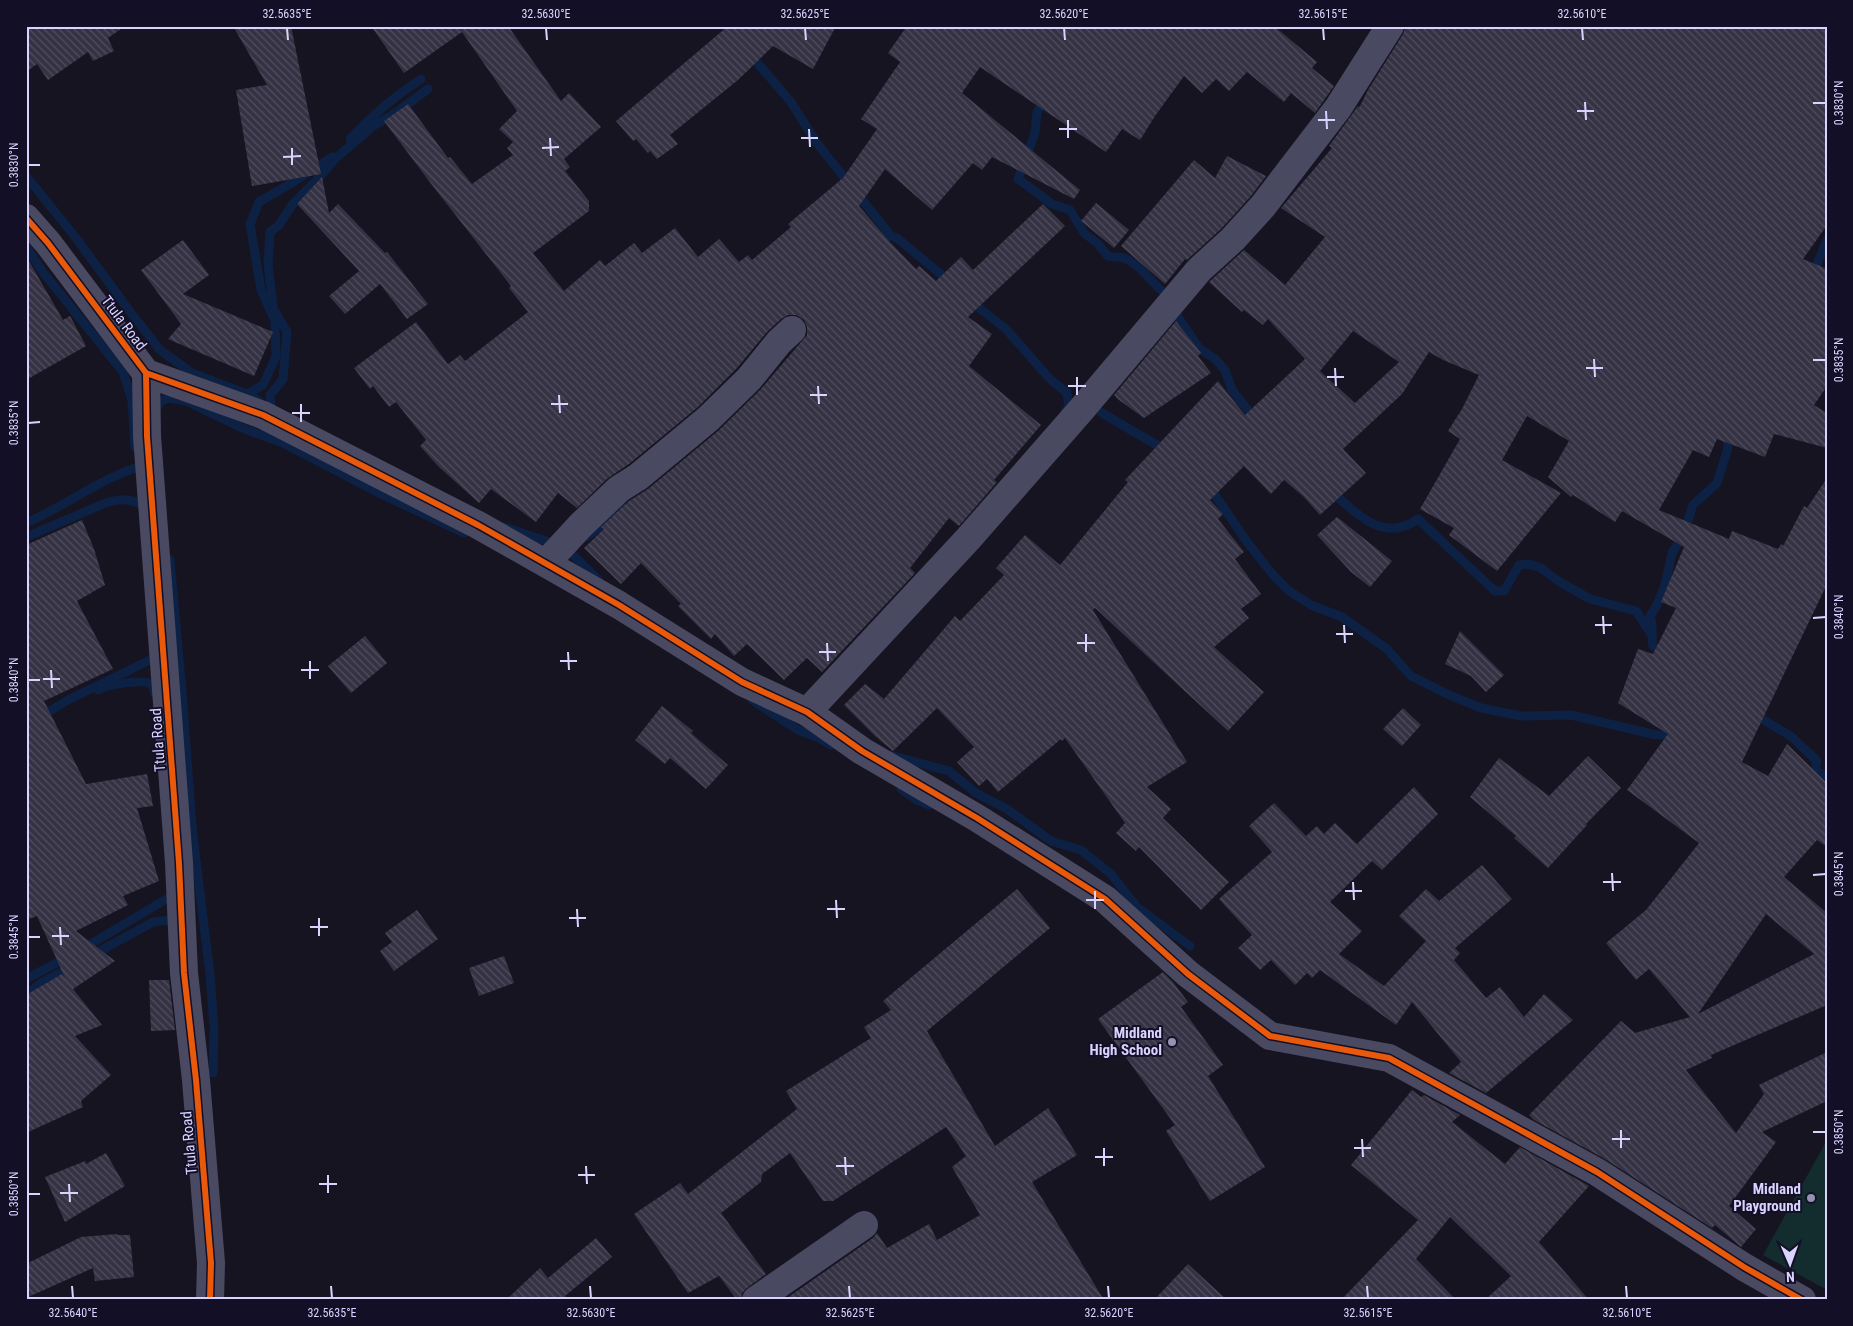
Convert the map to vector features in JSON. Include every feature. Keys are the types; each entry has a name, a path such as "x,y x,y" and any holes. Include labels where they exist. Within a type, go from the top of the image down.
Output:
{"street":[{"path":"806,712 968,539 1081,410 1199,270 1233,239 1263,206 1338,108 1390,26"},
{"name":"Ttula Road","path":"26,218 48,243 146,373 147,436 179,854 184,973 196,1080 212,1263 210,1300"},
{"path":"546,563 618,489 671,450 736,392 779,342 792,330"},
{"path":"146,373 263,415 478,525 546,563 620,605 742,682 806,712 862,751 977,818 1105,899 1188,974 1270,1036 1389,1058 1597,1172 1744,1267 1802,1300"},
{"path":"756,1300 864,1226"}],"green space":[{"name":"Midland Playground","path":"1827,1140 1827,1290 1763,1255"}],"building":[{"path":"26,26 125,26 108,38 114,51 93,61 88,52 48,80 37,64 26,72"},
{"path":"233,26 291,26 321,174 252,186 236,90 267,85"},
{"path":"371,26 508,26 561,101 569,93 601,127 564,159 570,167 565,171 589,201 589,211 533,253 564,291 600,260 605,266 634,243 642,253 675,228 698,257 719,239 739,262 748,255 752,260 791,227 788,224 843,178 877,129 861,119 900,62 888,53 907,26 1274,26 1317,62 1312,68 1334,86 1315,113 1291,93 1284,102 1247,72 1229,91 1216,79 1202,93 1184,76 1140,140 1122,129 1106,152 980,67 962,93 1080,190 1074,199 992,157 982,170 973,163 932,210 885,169 859,206 916,269 919,266 936,281 961,257 973,270 1043,204 1065,226 968,317 992,334 969,366 1041,425 994,480 997,482 959,526 949,518 910,568 915,573 822,672 807,658 784,680 747,644 734,656 715,634 711,639 678,606 681,604 641,563 621,584 584,548 604,529 601,527 629,501 648,489 718,431 760,390 807,335 807,327 804,320 796,315 788,315 781,319 767,332 737,368 698,407 629,464 608,478 577,508 558,493 536,522 491,489 479,503 438,466 420,446 426,440 396,402 389,407 373,386 370,389 354,368 416,322 448,364 460,355 465,361 528,312 509,288 511,286 384,121 408,104 448,158 450,157 472,184 513,155 507,148 513,142 499,129 517,111 462,32 404,73"},
{"path":"728,26 836,26 813,69 773,46 738,80 670,135 678,144 657,159 650,151 648,153 636,139 633,141 616,121"},
{"path":"1406,26 1827,26 1827,225 1803,259 1827,269 1827,386 1814,405 1827,413 1827,448 1774,434 1765,457 1717,439 1709,457 1693,450 1659,510 1729,539 1732,531 1778,549 1781,544 1783,546 1804,506 1807,508 1827,478 1827,584 1742,762 1768,776 1787,744 1827,783 1827,847 1817,840 1784,877 1827,913 1827,1005 1711,1055 1712,1058 1686,1070 1736,1133 1764,1094 1759,1085 1827,1052 1827,1101 1762,1132 1776,1142 1729,1206 1756,1229 1741,1247 1715,1225 1712,1228 1605,1159 1534,1120 1529,1115 1621,1021 1635,1033 1690,1017 1649,969 1636,980 1606,943 1646,910 1699,843 1627,790 1668,734 1618,703 1638,649 1653,654 1676,608 1661,602 1684,547 1622,511 1615,522 1573,495 1571,497 1548,477 1569,441 1527,416 1502,460 1561,493 1497,571 1449,535 1454,528 1420,509 1460,439 1448,431 1462,409 1479,375 1429,352 1402,394 1343,449 1366,473 1320,515 1304,497 1284,480 1271,494 1244,466 1210,500 1223,514 1218,519 1244,552 1235,559 1261,594 1241,609 1249,618 1214,647 1264,692 1228,731 1095,608 1093,610 1187,762 1147,787 1171,809 1163,818 1229,882 1201,910 1139,847 1136,851 1116,833 1125,823 1065,738 1062,741 1061,739 998,792 987,779 979,786 957,762 974,747 937,708 893,751 844,705 865,684 884,699 955,616 960,621 1004,575 996,568 1025,535 1060,565 1128,482 1125,480 1218,381 1245,415 1305,359 1268,319 1263,325 1244,310 1242,312 1209,282 1244,250 1285,285 1325,237 1281,208 1332,148 1329,146 1358,106 1359,108","holes":["1353,331 1399,362 1355,403 1320,371","1766,914 1814,954 1698,1014"]},
{"path":"1227,156 1266,176 1222,228 1187,260 1185,259 1165,284 1121,246 1194,160 1215,178"},
{"path":"322,177 329,213 338,204 385,253 387,252 428,304 407,319 380,284 345,314 329,296 359,271 297,204"},
{"path":"1096,203 1129,230 1114,248 1081,221"},
{"path":"183,240 209,275 183,294 273,332 254,376 168,339 181,324 141,270"},
{"path":"26,256 63,320 70,316 86,346 26,380"},
{"path":"1176,321 1201,353 1198,356 1211,373 1144,418 1114,395"},
{"path":"1337,517 1392,561 1370,587 1351,572 1317,535"},
{"path":"82,520 94,549 105,585 77,601 113,669 44,701 86,784 147,774 153,806 137,808 159,881 123,896 128,905 76,931 115,961 73,989 102,1025 75,1036 111,1075 81,1101 83,1107 26,1133 26,995 62,974 65,978 37,916 26,920 26,545"},
{"path":"1460,631 1504,675 1486,692 1471,676 1445,664"},
{"path":"365,636 387,663 351,693 328,666"},
{"path":"662,706 693,731 691,733 728,765 706,789 670,758 665,764 635,740"},
{"path":"1403,708 1421,725 1402,746 1383,729"},
{"path":"1588,756 1621,788 1586,824 1548,868 1514,838 1516,836 1470,797 1499,758 1549,796"},
{"path":"1414,787 1438,814 1382,870 1372,861 1330,902 1362,931 1339,954 1384,986 1426,941 1399,916 1426,889 1439,901 1482,865 1512,899 1455,948 1460,953 1454,960 1486,998 1500,987 1524,1017 1544,994 1573,1020 1486,1093 1449,1073 1461,1062 1412,1002 1396,1025 1320,970 1312,978 1307,973 1295,985 1271,960 1260,970 1238,948 1252,935 1219,899 1272,852 1249,826 1274,803 1306,836 1317,826 1324,834 1335,823 1357,844"},
{"path":"1017,889 1050,928 927,1031 995,1146 1048,1108 1077,1155 1032,1182 1104,1300 784,1300 873,1238 877,1233 887,1248 929,1224 937,1240 980,1215 952,1167 966,1156 946,1127 833,1201 823,1201 790,1153 762,1174 761,1182 721,1213 766,1274 742,1293 741,1300 737,1300 719,1276 688,1293 634,1214 680,1183 688,1194 797,1109 786,1091 871,1038 864,1027 891,1010 883,1001"},
{"path":"417,910 438,939 394,971 380,951 392,942 385,933"},
{"path":"504,956 514,983 479,996 469,968"},
{"path":"1163,972 1188,1002 1181,1007 1223,1065 1208,1076 1265,1167 1210,1201 1166,1131 1175,1125 1098,1019"},
{"path":"149,980 169,980 175,1030 151,1031"},
{"path":"1412,1090 1421,1097 1424,1095 1460,1115 1452,1122 1505,1164 1520,1147 1589,1186 1539,1242 1589,1300 1485,1300 1511,1276 1450,1217 1416,1259 1456,1300 1341,1300 1418,1220 1351,1165"},
{"path":"106,1153 125,1186 65,1222 45,1177 85,1161 86,1164"},
{"path":"117,1234 130,1235 134,1277 95,1281 93,1268 26,1298 26,1264 81,1237"},
{"path":"596,1238 612,1257 565,1296 568,1300 506,1300 540,1268 548,1278"},
{"path":"1188,1264 1227,1300 1154,1300"}],"waterway":[{"path":"749,53 791,102 816,142 891,236 897,238 950,282"},
{"path":"350,139 384,106 421,79"},
{"path":"276,412 271,407 270,395 283,379 287,332 273,308 268,263 270,232 279,225 292,205 336,158 373,126 394,114 428,89"},
{"path":"1047,98 1037,112 1035,133 1018,179 1052,204 1070,210 1084,233 1097,243 1108,256 1124,258 1130,261 1167,295 1171,291"},
{"path":"259,401 247,394 263,385 276,356 275,321 261,290 250,224 259,202 332,157"},
{"path":"26,176 76,238 160,350 192,373 247,394"},
{"path":"877,245 887,236 891,236"},
{"path":"1813,274 1827,240"},
{"path":"26,246 42,271 123,372 132,400 135,447"},
{"path":"969,300 1006,329 1049,378 1067,393 1069,406 1065,412"},
{"path":"1175,307 1176,314 1199,348 1215,359 1225,370 1232,390 1255,419"},
{"path":"154,412 161,401 169,398 186,401 242,428 283,443 383,495 464,533"},
{"path":"1091,404 1102,413 1167,451"},
{"path":"1667,653 1653,646 1650,616 1657,605 1665,585 1672,553 1683,536 1693,505 1717,483 1728,448 1727,432"},
{"path":"26,523 95,486 138,467"},
{"path":"1209,486 1247,542 1274,576 1289,591 1311,605 1342,617 1387,649 1411,676 1481,708 1521,716 1571,715 1652,734 1677,737"},
{"path":"1330,490 1360,516 1382,527 1405,526 1418,519 1495,591 1504,591 1519,565 1529,564 1541,568 1558,581 1590,599 1636,611 1651,634"},
{"path":"26,537 108,502 123,500 143,502"},
{"path":"586,537 621,506"},
{"path":"504,527 558,545"},
{"path":"571,547 567,549 599,581"},
{"path":"170,560 192,827 210,974 214,1028 213,1073"},
{"path":"40,717 68,700 154,658 154,652"},
{"path":"98,690 117,684 140,682 152,684 155,694"},
{"path":"752,700 798,730 831,745"},
{"path":"1752,713 1792,737 1817,761 1815,771 1827,776"},
{"path":"890,755 949,771 976,793 1007,809 1051,841 1081,850 1111,874 1137,907 1190,946"},
{"path":"901,789 917,800 929,805"},
{"path":"84,948 170,897"},
{"path":"91,956 153,922 170,920"},
{"path":"26,979 68,957"},
{"path":"26,994 43,982 71,967"}],"cycle path":[{"path":"26,218 48,243 146,373 147,436 179,863 184,973 196,1080 211,1263 210,1300"},
{"path":"146,373 263,415 478,525 619,605 742,682 807,712 862,751 977,818 1105,899 1188,974 1270,1036 1389,1058 1597,1172 1744,1267 1802,1300"}],"place":[{"name":"Midland High School","path":"1172,1042"},
{"name":"Midland Playground","path":"1811,1198"}]}
